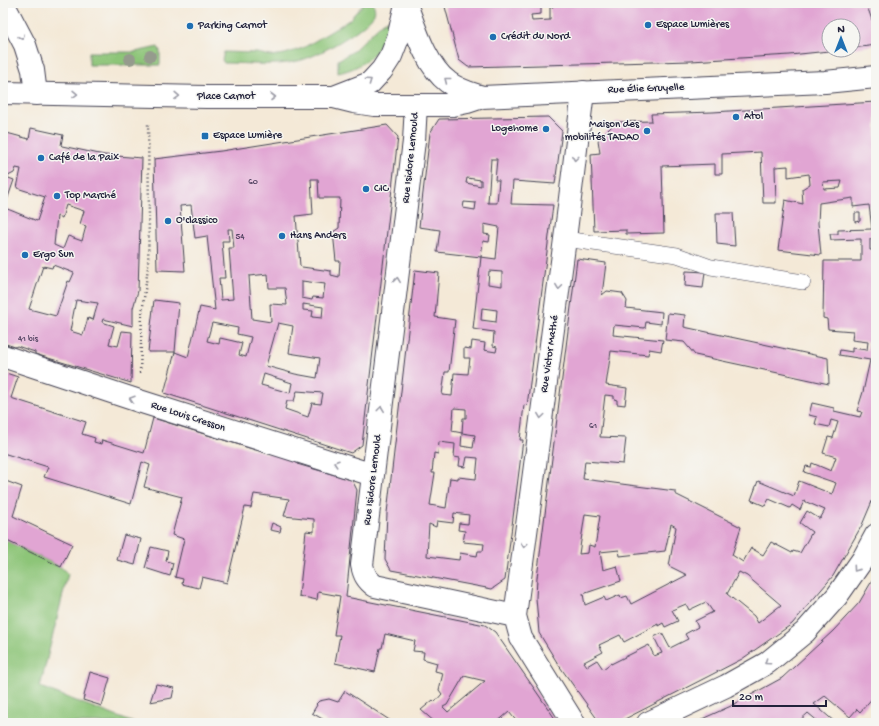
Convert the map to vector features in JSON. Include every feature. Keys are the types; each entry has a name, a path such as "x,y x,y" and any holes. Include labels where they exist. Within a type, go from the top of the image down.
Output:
{"street":[{"path":"3,3 25,44 33,70 36,94"},
{"path":"334,97 370,83 382,70 392,56 398,38 406,3"},
{"path":"406,3 420,39 438,72 448,82 465,92 482,97"},
{"name":"Rue Élie Gruyelle","path":"416,105 453,105 482,97 825,82 876,77"},
{"name":"Rue Victor Mathé","path":"515,616 583,92"},
{"name":"Place Carnot","path":"3,93 206,97 334,97 374,105 416,105"},
{"name":"Rue Isidore Lernould","path":"416,105 415,133 362,565 364,575 368,581 375,586 515,616"},
{"name":"Rue Louis Cresson","path":"3,356 138,401 373,475"},
{"path":"655,722 726,686 767,663 805,632 838,596 863,559 876,535"},
{"path":"515,616 521,638 574,723"}],"lane":[{"path":"565,239 677,255 711,267 803,282"}],"path":[{"path":"138,401 142,314 148,267 149,218 147,95"}],"green space":[{"path":"364,3 373,3 375,9 375,12 366,23 338,43 316,55 298,61 280,64 224,63 222,60 224,52 257,53 271,56 285,54 303,48 349,20"},
{"path":"389,19 391,21 384,40 373,55 358,66 338,73 338,60 352,52 382,23"},
{"path":"158,47 160,51 160,65 89,65 89,52 135,52"},
{"path":"5,540 61,567 68,574 40,687 134,723 3,723 3,548"}],"building":[{"path":"444,3 541,3 541,14 531,15 532,21 550,20 550,7 553,7 552,3 866,3 872,20 876,19 876,45 861,47 861,18 821,18 821,52 790,55 691,61 468,67 459,60"},
{"path":"876,102 876,239 870,239 870,250 876,250 876,492 862,525 833,576 792,624 742,659 617,723 600,723 558,664 539,633 536,598 537,578 577,259 606,263 602,295 607,291 622,293 627,301 626,308 662,312 661,324 646,322 645,328 614,325 613,335 663,340 661,351 649,349 648,355 611,351 606,385 627,388 625,405 617,404 617,400 614,399 614,396 605,395 600,437 626,438 623,464 585,461 583,479 675,491 675,494 741,527 732,555 743,562 751,548 763,555 771,542 792,553 793,551 800,553 812,532 800,523 807,511 820,519 825,510 804,501 800,510 792,505 790,508 769,499 765,506 751,500 758,481 794,496 799,481 832,494 836,483 804,472 806,466 811,467 812,463 831,471 836,457 823,453 828,437 833,438 838,422 831,420 829,427 815,424 817,417 809,415 812,403 834,408 834,411 860,417 862,412 857,411 870,360 839,355 840,350 852,352 852,348 867,350 868,342 852,340 853,331 828,329 827,319 823,318 824,261 861,261 861,239 831,240 830,234 838,234 838,230 872,229 869,205 853,207 853,198 819,203 818,223 821,255 778,250 785,200 803,204 802,189 810,184 809,174 788,177 788,166 775,167 776,203 763,203 761,152 722,154 722,174 715,174 715,164 662,166 664,233 626,234 626,230 594,231 591,154 600,153 598,140 616,122 652,121 651,114 713,112","holes":["842,181 840,188 824,189 823,182","585,514 600,516 595,547 589,545 588,553 579,554","671,524 676,527 669,566 687,575 631,604 627,596 621,598 620,595 606,601 604,597 585,605 583,594 621,581 617,566 603,570 600,552 619,550 620,556 665,551","739,572 747,576 781,605 758,623 754,616 727,594","706,602 713,612 695,621 698,627 685,634 688,639 670,648 662,633 654,637 662,653 654,656 649,645 611,663 603,669 597,660 587,666 584,662 603,652 599,645 620,635 624,642 658,624 658,626 663,623 665,627 678,621 672,610 686,604 689,610"]},
{"path":"548,117 562,131 555,184 513,181 511,204 553,205 527,406 524,405 520,440 523,440 505,580 492,589 391,570 385,559 387,513 415,270 439,273 435,317 455,320 449,372 445,372 442,395 452,396 454,373 468,374 470,358 464,358 464,348 471,349 472,341 485,343 484,350 496,352 497,347 493,346 494,332 473,329 481,257 437,252 440,230 419,227 430,133 439,119","holes":["491,159 497,159 495,180 499,180 497,203 488,203","467,178 481,180 481,186 466,183","464,202 476,203 475,210 463,208","484,224 499,227 496,259 481,257 483,241 489,242 490,235 484,234","489,271 502,272 502,286 488,284","482,308 497,310 496,322 481,320","454,408 466,409 466,418 463,418 462,433 452,431","462,433 475,435 473,448 461,446","439,442 455,444 454,457 460,458 459,466 465,467 467,457 478,458 476,479 458,477 458,479 450,478 446,508 430,505 435,473 432,473 434,453 438,454","454,513 469,515 468,524 459,523 458,530 465,531 463,542 484,544 483,551 478,551 477,556 460,553 459,560 427,556 429,524 436,527 437,521 453,523"]},
{"path":"387,125 398,137 362,445 351,453 164,393 175,352 188,357 200,307 215,310 207,236 195,238 191,205 180,206 185,271 157,270 154,159 221,151","holes":["311,179 318,179 319,198 340,198 339,228 333,232 336,261 340,261 339,277 331,275 331,271 300,266 296,216 313,214","228,229 232,229 234,248 229,248 233,299 221,300 219,278 225,278 222,241 229,241","268,274 269,288 285,288 287,305 270,304 271,322 252,319 249,276","302,281 325,284 323,298 313,297 312,300 302,298","303,304 323,307 322,318 312,317 313,311 303,310","212,323 238,328 237,334 251,337 246,357 239,355 242,343 220,338 219,344 207,341","278,323 293,326 289,353 320,358 317,378 266,366","264,374 292,383 290,393 261,385","297,391 323,393 321,404 312,403 308,417 285,409 287,401 294,401"]},
{"path":"31,128 63,135 62,146 104,155 142,158 138,291 133,308 133,326 103,319 102,322 114,326 109,344 118,346 122,331 132,332 131,383 35,354 35,352 17,346 15,347 3,343 3,213 5,208 37,221 45,197 17,188 21,169 16,168 14,173 6,177 14,180 5,206 3,206 3,132 29,139","holes":["66,205 84,211 80,224 86,226 82,241 68,236 63,249 54,245 57,216 62,218","53,265 74,273 70,282 68,281 56,316 29,309 43,266 52,268","76,300 98,303 93,320 88,318 83,335 70,331"]},
{"path":"716,213 733,213 735,246 717,244"},
{"path":"855,213 860,213 860,221 855,222"},
{"path":"686,271 705,272 703,288 685,286"},
{"path":"154,300 179,303 175,352 148,352"},
{"path":"668,313 685,315 684,327 828,358 829,384 695,355 684,342 665,340"},
{"path":"3,372 18,377 11,398 86,422 82,434 95,438 94,442 101,444 102,440 144,453 153,418 269,454 271,448 300,456 297,464 352,480 357,490 346,597 485,625 495,632 558,723 518,723 509,712 496,723 436,723 421,710 433,700 435,702 442,694 439,690 443,673 435,671 437,663 423,659 424,652 413,651 415,641 385,634 382,648 380,648 375,672 335,663 340,635 334,635 340,596 318,592 317,600 299,596 306,531 314,532 314,519 284,516 289,499 254,494 251,508 245,507 227,583 202,577 199,588 182,584 183,579 175,577 184,539 172,535 182,497 144,487 150,465 142,462 131,504 44,477 48,467 3,453","holes":["464,676 485,681 448,712 443,707 447,705"]},
{"path":"3,480 22,487 13,516 72,544 61,567 3,539"},
{"path":"272,523 281,527 280,532 270,530"},
{"path":"124,535 141,539 135,565 117,560"},
{"path":"151,547 168,551 166,561 173,563 170,576 145,568"},
{"path":"876,574 876,694 860,712 857,709 850,717 825,696 814,704 836,723 820,723 808,713 797,723 701,723 702,719 731,706 782,678 833,631 859,603"},
{"path":"90,672 110,678 102,706 83,700"},
{"path":"156,684 174,688 172,698 150,702"},
{"path":"345,691 394,723 325,723 326,721 312,713 319,701 329,699 338,702"}],"place":[{"name":"Espace Lumières","path":"648,25"},
{"name":"Parking Carnot","path":"190,26"},
{"name":"Crédit du Nord","path":"493,37"},
{"name":"Atol","path":"736,117"},
{"name":"Logehome","path":"546,129"},
{"name":"Maison des mobilités TADAO","path":"647,131"},
{"name":"Espace Lumière","path":"205,136"},
{"name":"Café de la Paix","path":"41,158"},
{"name":"CIC","path":"366,189"},
{"name":"Top Marché","path":"57,196"},
{"name":"O'classico","path":"168,221"},
{"name":"Hans Anders","path":"282,236"},
{"name":"Ergo Sun","path":"25,255"}]}
